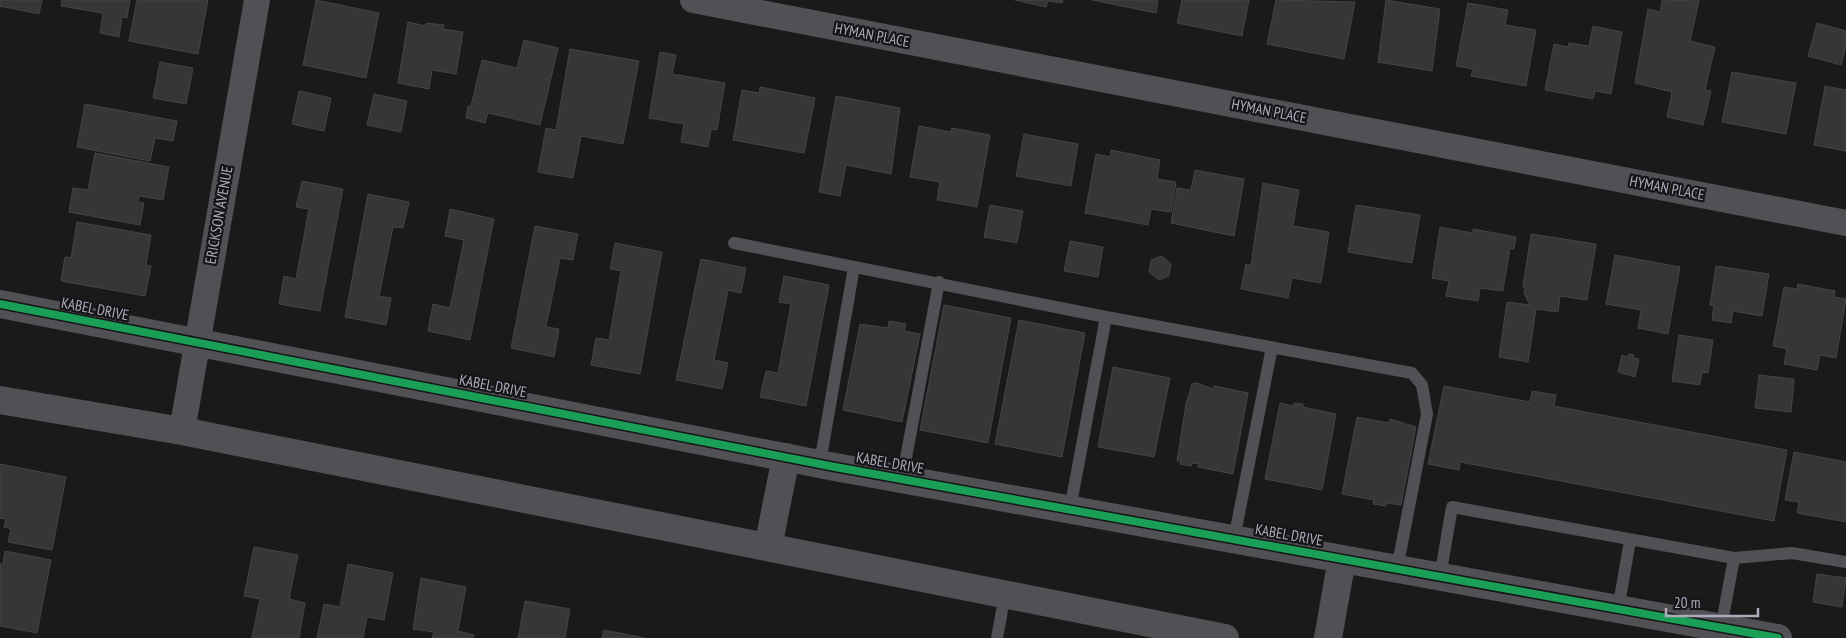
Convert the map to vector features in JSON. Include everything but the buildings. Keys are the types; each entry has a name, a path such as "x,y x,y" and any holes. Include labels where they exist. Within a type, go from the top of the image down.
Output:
{"street":[{"name":"ERICKSON AVENUE","path":"182,431 257,0"},
{"name":"HYMAN PLACE","path":"693,0 1846,222"},
{"name":"KABEL DRIVE","path":"0,304 902,479 1778,638"},
{"path":"0,400 182,431 1225,638"},
{"path":"768,547 786,456"},
{"path":"1328,638 1342,559"}],"lane":[{"path":"734,243 939,282 1106,317 1412,373 1422,385 1427,414 1397,569"},
{"path":"820,463 854,267"},
{"path":"902,479 939,282"},
{"path":"1070,509 1106,317"},
{"path":"1234,539 1272,347"},
{"path":"1440,576 1452,506 1734,558 1792,553 1846,562"},
{"path":"1618,609 1630,540"},
{"path":"1721,628 1734,558"},
{"path":"997,638 1005,594"}],"cycle path":[{"path":"0,304 835,467 1778,638"}]}
